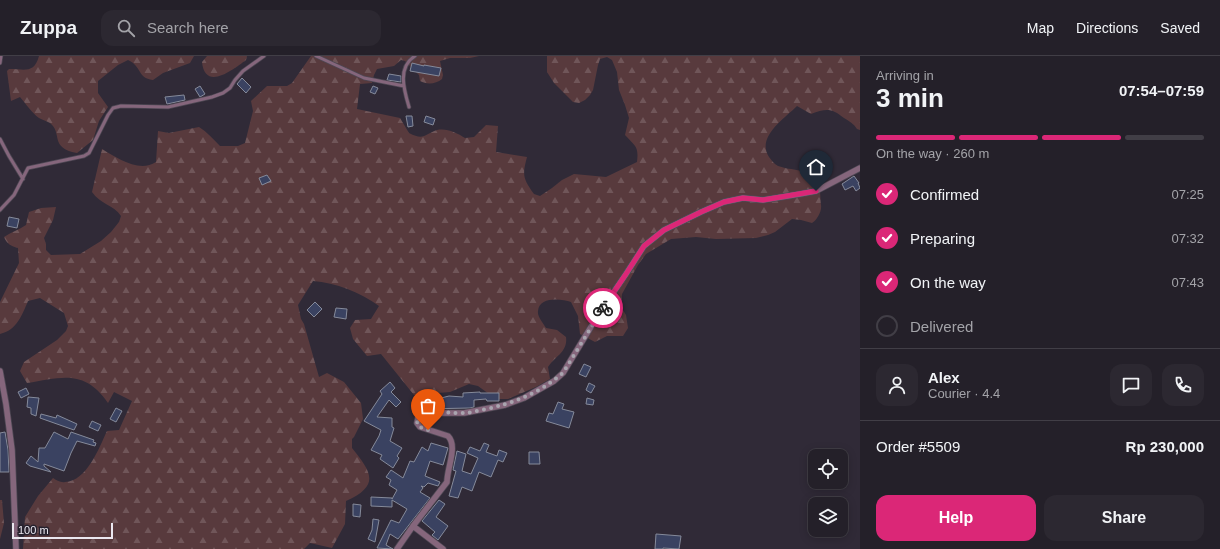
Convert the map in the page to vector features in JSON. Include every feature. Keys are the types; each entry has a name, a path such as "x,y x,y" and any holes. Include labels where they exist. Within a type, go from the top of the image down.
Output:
{"street":[{"path":"397,549 412,526 447,482 447,474 452,454 452,443 448,436 420,427 417,423 421,414 447,412 464,414 505,405 524,398 554,381 563,373 600,312 644,246 664,230 724,202 743,198 763,200 816,191 860,168"},
{"path":"0,371 12,450 16,549"},
{"path":"412,526 443,549"}],"lane":[{"path":"0,63 1,56"},
{"path":"0,210 14,195 28,168 89,154 113,108 121,106 168,107 212,97 223,93 230,88 243,71 264,56"},
{"path":"316,56 364,78 404,86"},
{"path":"409,107 404,86 404,75 406,64 415,56"},
{"path":"0,139 23,178"}],"green space":[{"path":"39,56 194,56 190,63 163,73 153,80 144,77 136,65 128,60 118,65 98,81 98,93 108,107 99,121 93,140 77,153 63,148 58,140 54,127 50,123 36,116 20,97 11,101 7,71 9,69 24,70 32,68 37,62"},
{"path":"207,56 247,56 246,60 228,72 221,76 214,77 208,76 204,71 202,62"},
{"path":"311,56 479,56 470,58 450,58 440,61 443,75 442,79 431,83 420,81 419,75 405,61 401,60 394,66 377,69 372,83 360,84 357,109 400,118 409,133 421,137 437,130 444,130 452,131 465,138 474,137 486,125 498,126 496,152 527,157 524,168 524,177 534,194 540,196 562,180 574,174 606,177 637,162 637,149 625,135 629,118 619,90 617,72 612,60 607,57 600,59 593,90 585,100 579,103 573,102 554,83 547,72 547,56 860,56 860,130 836,112 825,110 811,114 797,106 773,129 766,142 766,150 769,157 777,165 783,168 799,170 809,174 817,181 820,189 821,210 816,220 812,223 792,219 775,232 756,238 716,239 696,237 671,239 646,254 638,265 622,294 621,307 626,315 628,328 623,336 607,336 595,342 580,334 578,316 571,302 552,300 542,303 539,306 539,317 546,328 557,330 566,337 565,346 548,367 550,379 536,387 508,399 496,399 478,386 469,384 450,392 414,395 381,354 367,356 353,339 350,328 355,320 371,319 379,306 364,296 348,289 313,281 298,305 301,319 304,324 319,377 327,373 344,382 361,403 363,419 352,439 352,448 368,471 369,478 368,484 364,489 346,501 345,524 332,548 310,543 304,549 23,549 25,517 38,496 53,478 65,482 80,476 86,470 96,454 107,431 119,430 132,401 114,392 108,403 91,385 81,380 72,378 51,379 27,383 20,371 24,362 57,340 66,331 68,326 64,313 40,298 28,301 21,317 15,325 6,332 0,334 0,302 19,263 18,248 6,241 4,237 26,225 29,212 41,208 56,207 53,220 44,238 46,250 51,255 80,254 101,241 111,232 119,222 121,216 115,209 99,199 92,192 102,149 128,163 142,166 156,162 158,131 169,133 199,127 220,146 238,146 245,143 253,111 251,101 267,86 287,86 292,83"},
{"path":"0,500 2,500 4,523 0,539"}],"building":[{"path":"412,63 441,68 439,76 410,71"},
{"path":"389,74 401,76 401,82 387,80"},
{"path":"242,78 251,87 246,93 237,84"},
{"path":"200,86 205,94 200,97 195,89"},
{"path":"373,86 378,88 375,94 370,92"},
{"path":"184,95 185,100 167,104 165,97"},
{"path":"406,116 412,116 413,126 408,127"},
{"path":"426,116 435,119 433,125 424,122"},
{"path":"267,175 271,181 262,185 259,178"},
{"path":"854,176 859,183 860,188 856,191 853,186 845,190 842,184"},
{"path":"9,217 19,219 17,228 7,226"},
{"path":"315,302 322,309 314,317 307,310"},
{"path":"336,308 347,309 346,319 334,317"},
{"path":"584,364 591,367 586,377 579,374"},
{"path":"390,382 395,388 391,392 401,402 396,407 389,400 377,417 392,418 392,427 394,428 390,441 402,448 397,456 399,458 393,468 380,459 382,455 371,450 381,430 364,421 382,394 380,391"},
{"path":"589,383 595,386 591,393 586,390"},
{"path":"26,388 29,394 21,398 18,392"},
{"path":"463,393 499,393 499,401 487,401 486,399 474,400 474,407 470,408 422,409 422,400 441,400 441,398 449,396 463,397"},
{"path":"28,397 39,398 36,416 31,414 31,408 27,407"},
{"path":"587,398 594,400 593,405 586,404"},
{"path":"558,402 564,404 562,409 574,412 569,428 546,421 549,413 553,414"},
{"path":"116,408 122,411 116,422 110,419"},
{"path":"41,414 56,418 57,415 77,424 74,430 40,418"},
{"path":"92,421 101,425 98,431 89,427"},
{"path":"5,432 9,472 0,472 0,433"},
{"path":"54,432 68,439 71,432 94,440 93,442 96,443 95,446 77,441 64,471 44,464 44,466 51,472 30,466 26,463 31,456 38,462 39,448 45,448"},
{"path":"431,443 448,448 443,465 430,461 425,476 440,482 438,486 428,483 424,487 421,486 423,488 420,492 430,498 398,539 390,534 386,545 393,549 377,548 391,520 399,523 407,509 392,500 392,507 371,506 371,497 392,499 397,490 389,485 391,480 386,477 391,470 403,478 410,461 414,462 422,447 428,451"},
{"path":"484,443 489,445 486,452 497,456 499,450 507,453 503,462 498,460 491,477 479,472 472,491 462,487 458,498 449,496 456,471 453,470 457,451 466,454 462,471 471,474 478,458 467,453 470,447 480,451"},
{"path":"529,452 539,452 540,464 529,464"},
{"path":"439,500 445,504 436,517 448,526 438,540 432,535 435,532 422,521"},
{"path":"353,504 361,505 360,517 353,516"},
{"path":"373,519 379,520 375,542 368,539 372,530"},
{"path":"656,534 681,536 679,549 655,549"}],"way so far":[{"path":"428,430 420,427 417,423 421,414 447,412 464,414 505,405 524,398 554,381 563,373 603,308"}],"route":[{"path":"603,308 644,246 664,230 724,202 743,198 763,200 816,191"}]}
